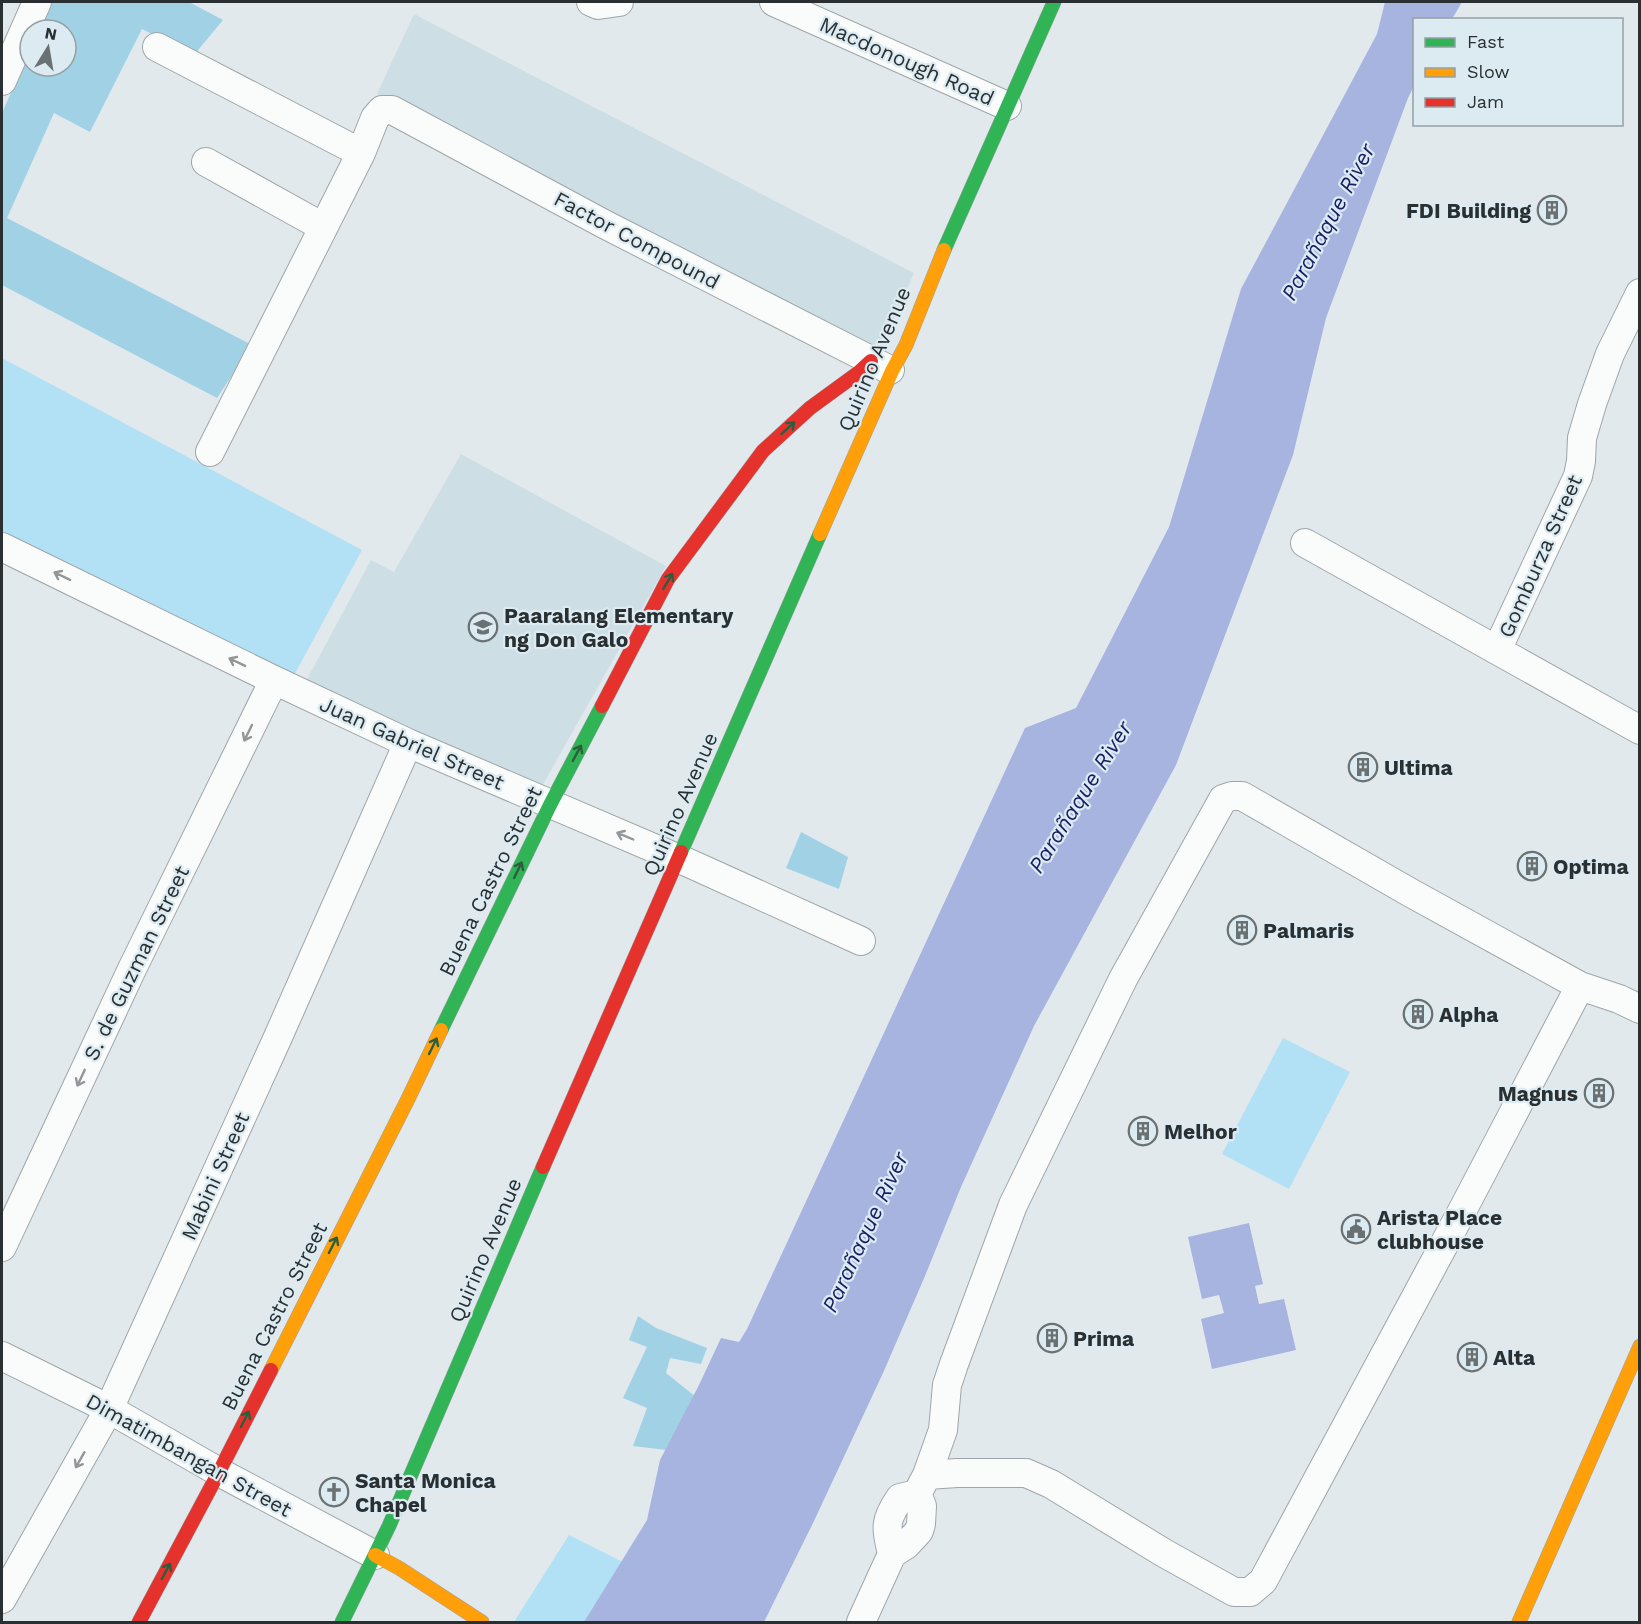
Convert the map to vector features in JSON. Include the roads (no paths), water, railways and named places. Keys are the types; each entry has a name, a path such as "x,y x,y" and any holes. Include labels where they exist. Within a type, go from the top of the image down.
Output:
{"street":[{"path":"2,81 37,2"},
{"path":"591,2 598,5 619,2"},
{"name":"Macdonough Road","path":"774,2 1007,106"},
{"name":"Quirino Avenue","path":"342,1623 375,1556 544,1164 679,860 882,366 906,345 941,256 1053,2"},
{"path":"157,47 360,153 210,452"},
{"name":"Factor Compound","path":"360,153 375,118 382,110 392,110 604,224 882,366"},
{"path":"206,162 323,227"},
{"name":"Gomburza Street","path":"1497,650 1578,476 1582,438 1592,404 1610,354 1640,293"},
{"name":"Buena Castro Street","path":"139,1623 219,1472 408,1099 549,805 668,579 763,451 810,408 858,373 882,366"},
{"name":"Gomburza Street","path":"1305,543 1640,730"},
{"name":"Juan Gabriel Street","path":"2,546 274,680 408,743 861,941"},
{"name":"S. de Guzman Street","path":"2,1247 132,969 274,680"},
{"name":"Mabini Street","path":"2,1599 108,1409 278,1036 408,743"},
{"path":"922,1484 944,1430 947,1385 950,1375 1013,1205 1123,979 1223,799 1242,796 1411,893 1581,986 1640,1009"},
{"path":"861,1623 892,1554 887,1532 890,1514 900,1498 922,1484 957,1473 1026,1473 1051,1484 1234,1593 1250,1592 1263,1581 1581,986"},
{"path":"1525,1621 1567,1510 1640,1346"},
{"name":"Dimatimbangan Street","path":"2,1356 108,1409 375,1556"},
{"path":"375,1556 482,1623"}],"water":[{"name":"Parañaque River","path":"1385,2 1462,2 1453,18 1413,18 1413,88 1326,318 1293,455 1176,765 1034,1026 961,1187 883,1373 764,1622 584,1622 647,1520 660,1460 721,1338 739,1342 747,1329 1025,728 1076,708 1169,527 1241,289 1377,34"},
{"path":"1249,1223 1263,1284 1255,1286 1259,1304 1284,1299 1296,1350 1212,1369 1201,1319 1224,1313 1219,1295 1202,1299 1188,1237"}],"place":[{"name":"FDI Building","path":"1552,210"},
{"name":"Paaralang Elementary ng Don Galo","path":"483,627"},
{"name":"Ultima","path":"1363,767"},
{"name":"Optima","path":"1532,866"},
{"name":"Palmaris","path":"1242,930"},
{"name":"Alpha","path":"1418,1014"},
{"name":"Magnus","path":"1599,1093"},
{"name":"Melhor","path":"1143,1131"},
{"name":"Arista Place clubhouse","path":"1356,1229"},
{"name":"Prima","path":"1052,1338"},
{"name":"Alta","path":"1472,1357"},
{"name":"Santa Monica Chapel","path":"334,1492"}]}
